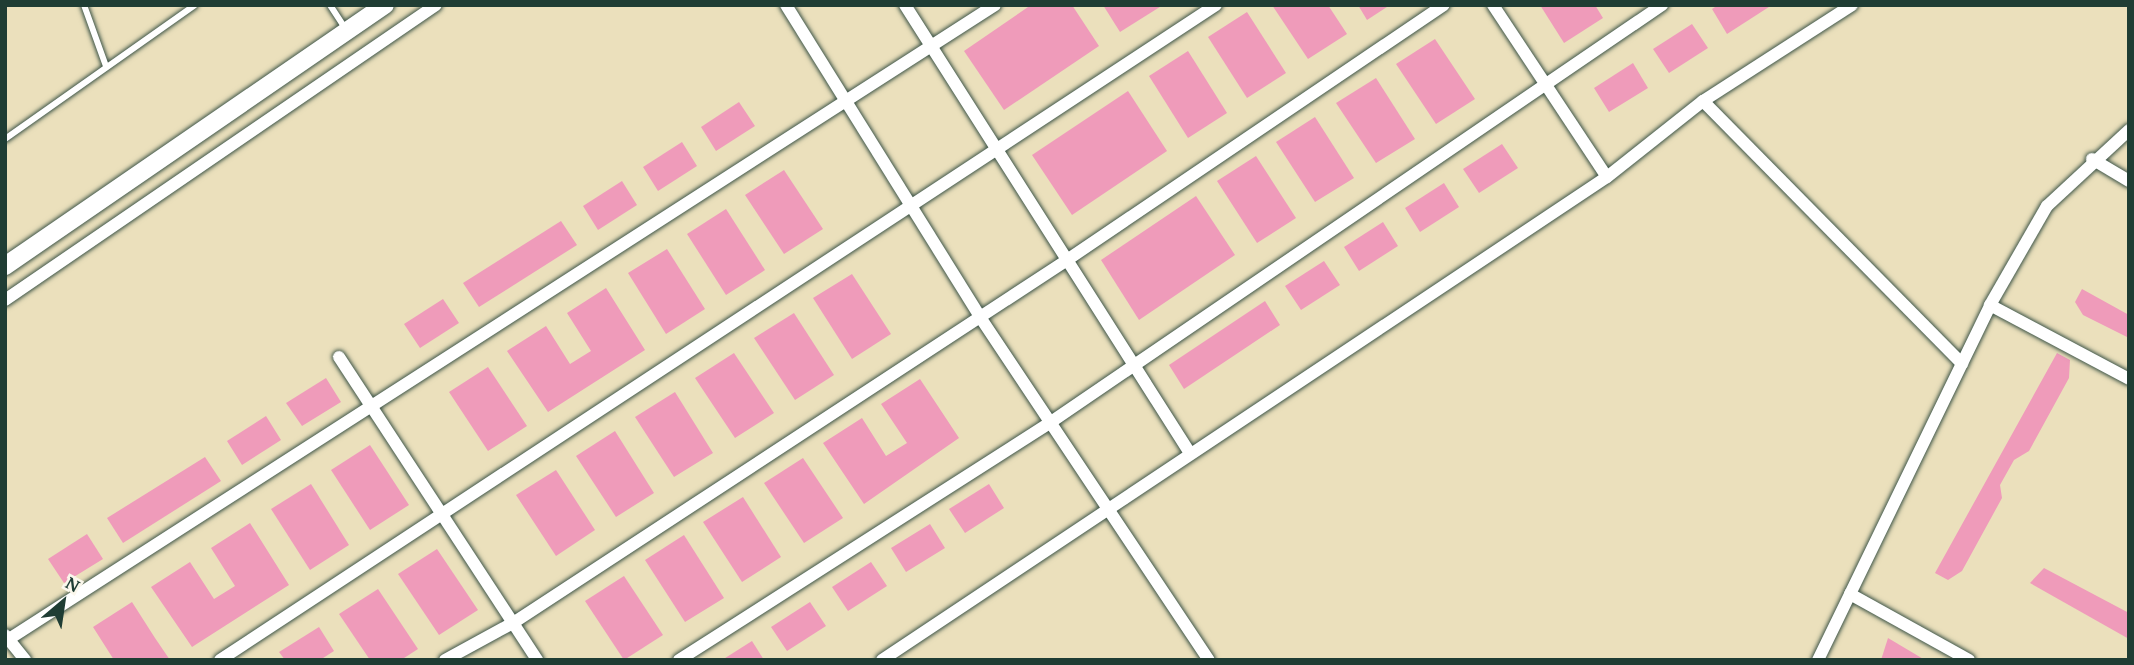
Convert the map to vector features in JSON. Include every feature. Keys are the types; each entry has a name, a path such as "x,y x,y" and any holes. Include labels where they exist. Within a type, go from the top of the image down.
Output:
{"street":[{"path":"5,266 385,5"},
{"path":"5,300 436,5"},
{"path":"786,5 913,205 980,317 1051,422 1105,509 1209,660"},
{"path":"905,5 1188,450"},
{"path":"25,660 7,637 377,408 995,5"},
{"path":"220,660 446,514 1216,5"},
{"path":"445,660 513,623 1067,260 1444,5"},
{"path":"1493,5 1607,177"},
{"path":"679,660 1051,422 1133,362 1546,86 1662,5"},
{"path":"882,660 1188,450 1607,177 1703,101 1852,5"},
{"path":"1703,101 1962,364"},
{"path":"1818,660 1990,305 2047,206 2092,159 2129,130"},
{"path":"2092,159 2129,181"},
{"path":"1990,305 2129,379"},
{"path":"339,357 377,408 537,660"},
{"path":"1850,594 1969,660"}],"lane":[{"path":"84,5 106,66"},
{"path":"5,139 195,5"},
{"path":"330,5 347,31"}],"building":[{"path":"1031,5 1072,5 1099,46 1004,110 964,51"},
{"path":"1103,5 1163,5 1120,32"},
{"path":"1272,5 1328,5 1347,34 1308,59"},
{"path":"1358,5 1390,5 1367,20"},
{"path":"1540,5 1595,5 1603,18 1564,43"},
{"path":"1718,5 1772,5 1727,34 1712,9"},
{"path":"1247,12 1286,73 1247,98 1208,37"},
{"path":"1692,24 1708,48 1669,73 1653,49"},
{"path":"1435,39 1475,99 1436,124 1396,64"},
{"path":"1188,51 1227,113 1188,138 1149,76"},
{"path":"1633,63 1648,88 1609,112 1594,88"},
{"path":"1376,78 1415,139 1376,163 1336,103"},
{"path":"1128,91 1167,151 1072,215 1032,155"},
{"path":"739,102 755,126 716,151 701,127"},
{"path":"1315,117 1354,178 1315,202 1276,142"},
{"path":"682,142 697,166 658,191 643,167"},
{"path":"1502,144 1518,168 1479,193 1463,169"},
{"path":"1256,156 1296,218 1257,243 1217,181"},
{"path":"784,170 823,229 784,254 745,195"},
{"path":"622,181 637,205 598,230 583,206"},
{"path":"1444,183 1459,207 1420,232 1405,208"},
{"path":"1196,196 1235,255 1139,320 1101,260"},
{"path":"726,209 765,270 726,295 687,234"},
{"path":"561,221 577,245 479,307 463,283"},
{"path":"1383,222 1398,246 1359,271 1344,247"},
{"path":"667,249 705,309 666,334 628,273"},
{"path":"1324,261 1340,285 1301,310 1285,286"},
{"path":"852,274 891,334 852,359 813,298"},
{"path":"606,288 645,350 548,412 507,351 546,326 570,364 591,351 567,313"},
{"path":"2082,289 2129,315 2129,338 2083,315 2075,302"},
{"path":"443,299 459,323 420,348 404,324"},
{"path":"1265,301 1280,325 1184,389 1169,365"},
{"path":"794,313 834,375 795,400 754,338"},
{"path":"734,353 774,413 735,438 695,378"},
{"path":"2057,353 2070,360 2069,378 2029,451 2014,460 2000,485 2002,498 1962,571 1948,580 1935,573"},
{"path":"488,367 527,426 488,451 449,392"},
{"path":"326,378 341,402 302,426 286,403"},
{"path":"920,379 959,438 864,504 823,443 862,418 886,456 907,443 881,404"},
{"path":"675,392 713,453 674,477 635,417"},
{"path":"266,416 281,440 242,465 227,441"},
{"path":"615,431 654,493 616,517 576,456"},
{"path":"370,445 409,505 370,530 331,470"},
{"path":"205,457 221,481 123,543 107,518"},
{"path":"803,458 843,518 804,543 764,483"},
{"path":"556,470 595,530 556,556 516,495"},
{"path":"311,484 349,545 310,570 271,509"},
{"path":"989,484 1004,508 965,533 949,509"},
{"path":"743,497 781,557 742,582 703,522"},
{"path":"250,523 289,585 192,647 151,587 190,562 214,599 235,586 211,548"},
{"path":"930,524 945,548 906,572 891,548"},
{"path":"87,534 103,559 64,583 48,559"},
{"path":"684,535 724,598 685,622 645,560"},
{"path":"437,549 478,610 439,635 398,574"},
{"path":"871,562 887,586 848,611 832,587"},
{"path":"2044,568 2129,613 2129,639 2030,583"},
{"path":"624,576 663,635 624,660 585,601"},
{"path":"378,589 418,649 401,660 370,660 339,614"},
{"path":"132,602 170,660 114,660 93,627"},
{"path":"810,602 826,626 787,651 771,627"},
{"path":"319,627 334,651 320,660 285,660 279,652"},
{"path":"1888,638 1925,660 1881,660"},
{"path":"752,641 764,660 722,660"}]}
